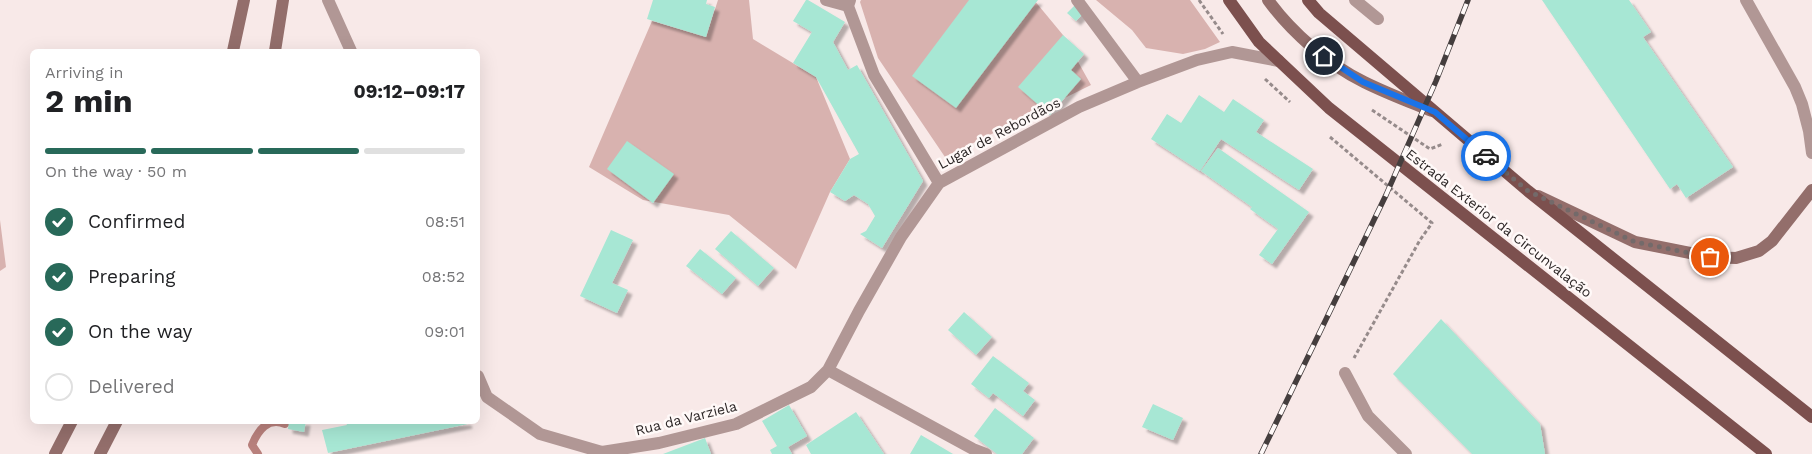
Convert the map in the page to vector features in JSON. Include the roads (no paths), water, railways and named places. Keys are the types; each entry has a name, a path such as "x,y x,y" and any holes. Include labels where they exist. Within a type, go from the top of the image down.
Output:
{"main road":[{"path":"233,49 244,0"},
{"path":"275,49 283,0"},
{"name":"Estrada Exterior da Circunvalação","path":"1229,0 1259,42 1329,108 1766,454"},
{"path":"1268,0 1307,44 1334,63 1363,82 1435,112"},
{"path":"1308,0 1319,13 1528,191 1812,417"},
{"path":"1528,191 1635,242 1710,257 1736,258 1759,251 1772,241 1812,190"},
{"path":"55,454 70,424"},
{"path":"100,454 115,424"}],"street":[{"path":"328,0 350,49"},
{"path":"826,0 849,3 874,75 938,182"},
{"path":"1077,0 1138,82"},
{"path":"1356,0 1378,19"},
{"path":"1746,0 1795,87 1802,104 1809,131 1812,154"},
{"name":"Lugar de Rebordãos","path":"828,370 858,311 901,236 938,182 1079,107 1197,60 1232,52 1279,61"},
{"path":"1802,104 1812,116"},
{"path":"828,370 986,454"},
{"name":"Rua da Varziela","path":"480,381 487,397 540,434 602,452 660,443 736,424 811,387 828,370"},
{"path":"1345,374 1368,416 1406,454"}],"waterway":[{"path":"258,454 252,445 257,434 264,426 269,424"}],"railway":[{"path":"1261,454 1386,195 1436,81 1468,0"}]}
